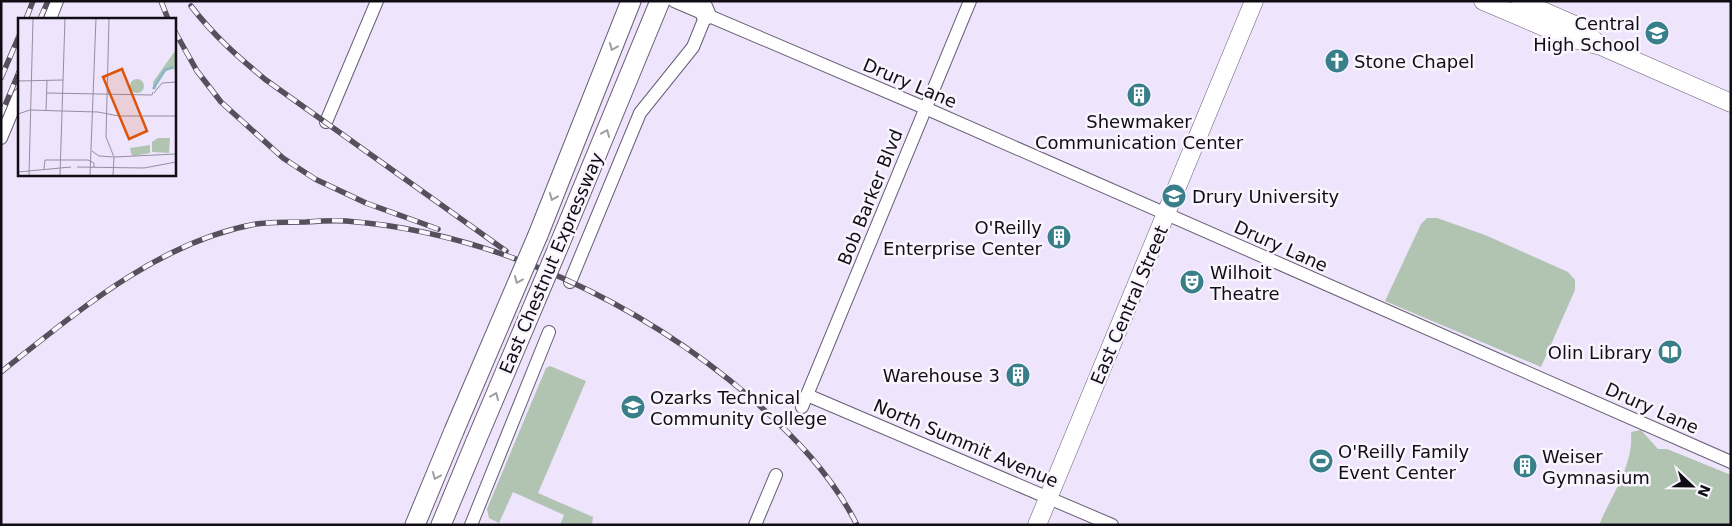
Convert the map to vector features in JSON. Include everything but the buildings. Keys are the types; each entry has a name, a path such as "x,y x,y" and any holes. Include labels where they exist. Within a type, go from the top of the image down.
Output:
{"main road":[{"name":"East Chestnut Expressway","path":"415,525 538,235 631,1"},
{"name":"East Chestnut Expressway","path":"442,525 660,1"}],"street":[{"path":"50,18 57,1"},
{"path":"326,122 377,1"},
{"name":"Drury Lane","path":"674,1 703,8 1166,215 1731,462"},
{"name":"Bob Barker Blvd","path":"802,407 970,1"},
{"name":"East Central Street","path":"1037,525 1254,1"},
{"path":"1483,1 1570,38 1601,46 1731,102"},
{"path":"1520,1 1577,26 1601,46"},
{"path":"570,282 640,113 693,47 703,8"},
{"path":"1,138 18,97"},
{"path":"471,525 550,332"},
{"name":"North Summit Avenue","path":"807,395 1112,525"},
{"path":"755,525 776,474"}],"green space":[{"path":"1427,218 1437,218 1485,235 1568,272 1575,280 1575,290 1541,367 1385,301 1421,224"},
{"path":"550,366 586,381 538,493 593,517 592,525 560,525 564,515 513,492 499,523 489,518 487,509 546,368"},
{"path":"1641,430 1658,449 1667,449 1731,475 1731,525 1599,525 1621,480 1629,456 1631,432"}],"railway":[{"path":"26,18 33,1"},
{"path":"40,18 48,1"},
{"path":"161,1 168,18"},
{"path":"191,6 226,45 266,80 506,251"},
{"path":"175,32 197,71 221,102 283,158 315,179 366,203 438,229"},
{"path":"1,78 18,38"},
{"path":"1,115 18,74"},
{"path":"1,372 59,326 120,282 186,246 220,233 256,224 275,222 346,221 401,228 456,240 510,257 562,278 613,303 662,332 708,364 751,398 782,426 824,473 836,489 857,525"}],"place":[{"name":"Central High School","path":"1657,33"},
{"name":"Stone Chapel","path":"1337,61"},
{"name":"Shewmaker Communication Center","path":"1139,95"},
{"name":"Drury University","path":"1174,196"},
{"name":"O'Reilly Enterprise Center","path":"1059,237"},
{"name":"Wilhoit Theatre","path":"1192,282"},
{"name":"Olin Library","path":"1670,352"},
{"name":"Warehouse 3","path":"1018,375"},
{"name":"Ozarks Technical Community College","path":"633,407"},
{"name":"O'Reilly Family Event Center","path":"1321,461"},
{"name":"Weiser Gymnasium","path":"1525,466"}]}
